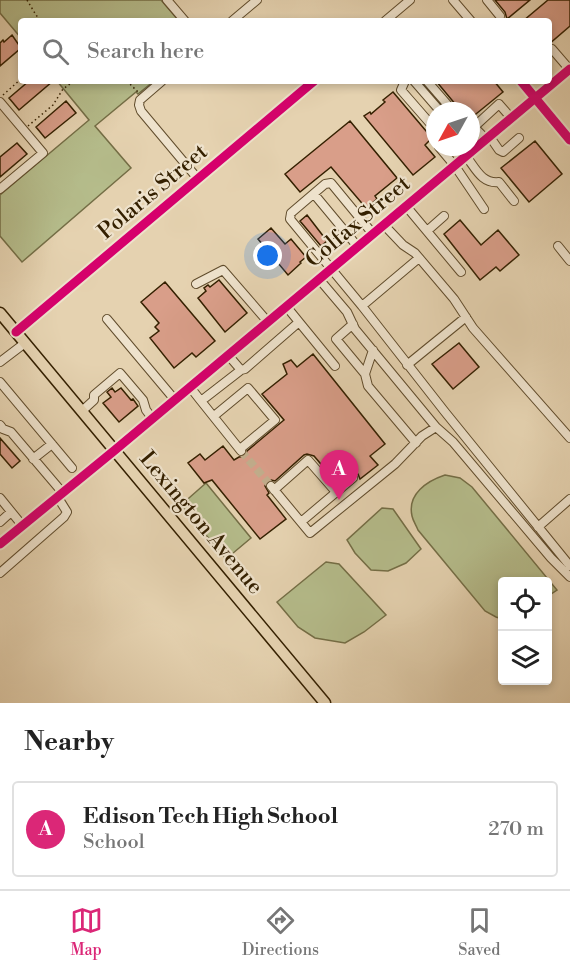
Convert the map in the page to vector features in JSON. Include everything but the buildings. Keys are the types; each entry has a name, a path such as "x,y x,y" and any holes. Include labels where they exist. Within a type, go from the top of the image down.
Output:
{"main road":[{"name":"Lexington Avenue","path":"0,313 325,703"}],"street":[{"path":"167,0 182,18"},
{"path":"236,18 257,0"},
{"path":"389,18 410,0"},
{"path":"453,0 468,18"},
{"path":"487,0 500,16"},
{"path":"552,49 570,69"},
{"name":"Colfax Street","path":"480,145 570,69"},
{"path":"159,84 140,100 141,111 198,179"},
{"name":"Polaris Street","path":"16,332 310,84"},
{"path":"404,84 402,90 426,118"},
{"path":"417,84 432,102"},
{"path":"430,84 445,102"},
{"path":"523,84 570,140"},
{"path":"0,189 43,153 2,98"},
{"path":"480,120 499,104 512,119"},
{"path":"480,132 503,152 519,138"},
{"path":"447,156 484,209"},
{"path":"466,156 485,181 499,182 514,201"},
{"name":"Colfax Street","path":"0,544 466,156"},
{"path":"472,191 484,179"},
{"path":"374,234 331,183 325,184 291,213 290,219 570,566"},
{"path":"314,194 358,247"},
{"path":"406,206 461,272"},
{"path":"427,231 444,216"},
{"path":"384,225 403,245 415,253 454,299 473,328 570,438"},
{"path":"558,246 570,261"},
{"path":"362,306 419,258"},
{"path":"196,284 223,270 268,322"},
{"path":"319,279 436,427 453,442 544,550 570,577"},
{"path":"286,306 335,366"},
{"path":"408,365 465,317"},
{"path":"107,319 175,400"},
{"path":"201,401 245,369 299,322"},
{"path":"353,324 336,339 365,374 368,386 416,443"},
{"path":"0,362 26,343"},
{"path":"365,374 373,350"},
{"path":"228,355 241,370"},
{"path":"82,411 94,400 94,395 120,373 143,400 152,418"},
{"path":"0,382 72,468"},
{"path":"190,387 241,450 274,420 248,388 214,416"},
{"path":"0,425 11,432 33,459 59,494 67,512 0,573"},
{"path":"336,492 308,460 272,488 310,533 395,464 422,436 436,427"},
{"path":"33,459 52,444"},
{"path":"301,522 353,478"},
{"path":"538,527 570,499"},
{"path":"0,500 22,525"},
{"path":"0,522 11,512"}],"path":[{"path":"27,0 38,18"},
{"path":"2,98 18,82"},
{"path":"30,125 53,105 63,89 69,84"},
{"path":"131,84 139,94"}],"green space":[{"path":"0,0 161,0 176,18 18,18 18,34 0,13"},
{"path":"59,84 150,84 138,94 136,92 95,126 131,168 22,262 0,236 0,195 89,120"},
{"path":"445,475 460,478 472,487 546,577 498,577 498,618 485,611 418,530 412,518 411,508 415,495 432,481"},
{"path":"206,483 251,538 226,559 181,505"},
{"path":"382,508 393,509 421,549 406,563 388,571 371,570 355,553 347,540"},
{"path":"326,562 339,564 386,615 345,643 315,638 298,627 277,602"},
{"path":"552,584 557,590 552,593"}],"tunnel":[{"path":"241,451 271,486"}],"cycle path":[{"path":"0,544 570,69"},
{"path":"16,332 310,84"},
{"path":"523,84 570,140"}],"place":[{"name":"Edison Tech High School","path":"339,500"}]}
